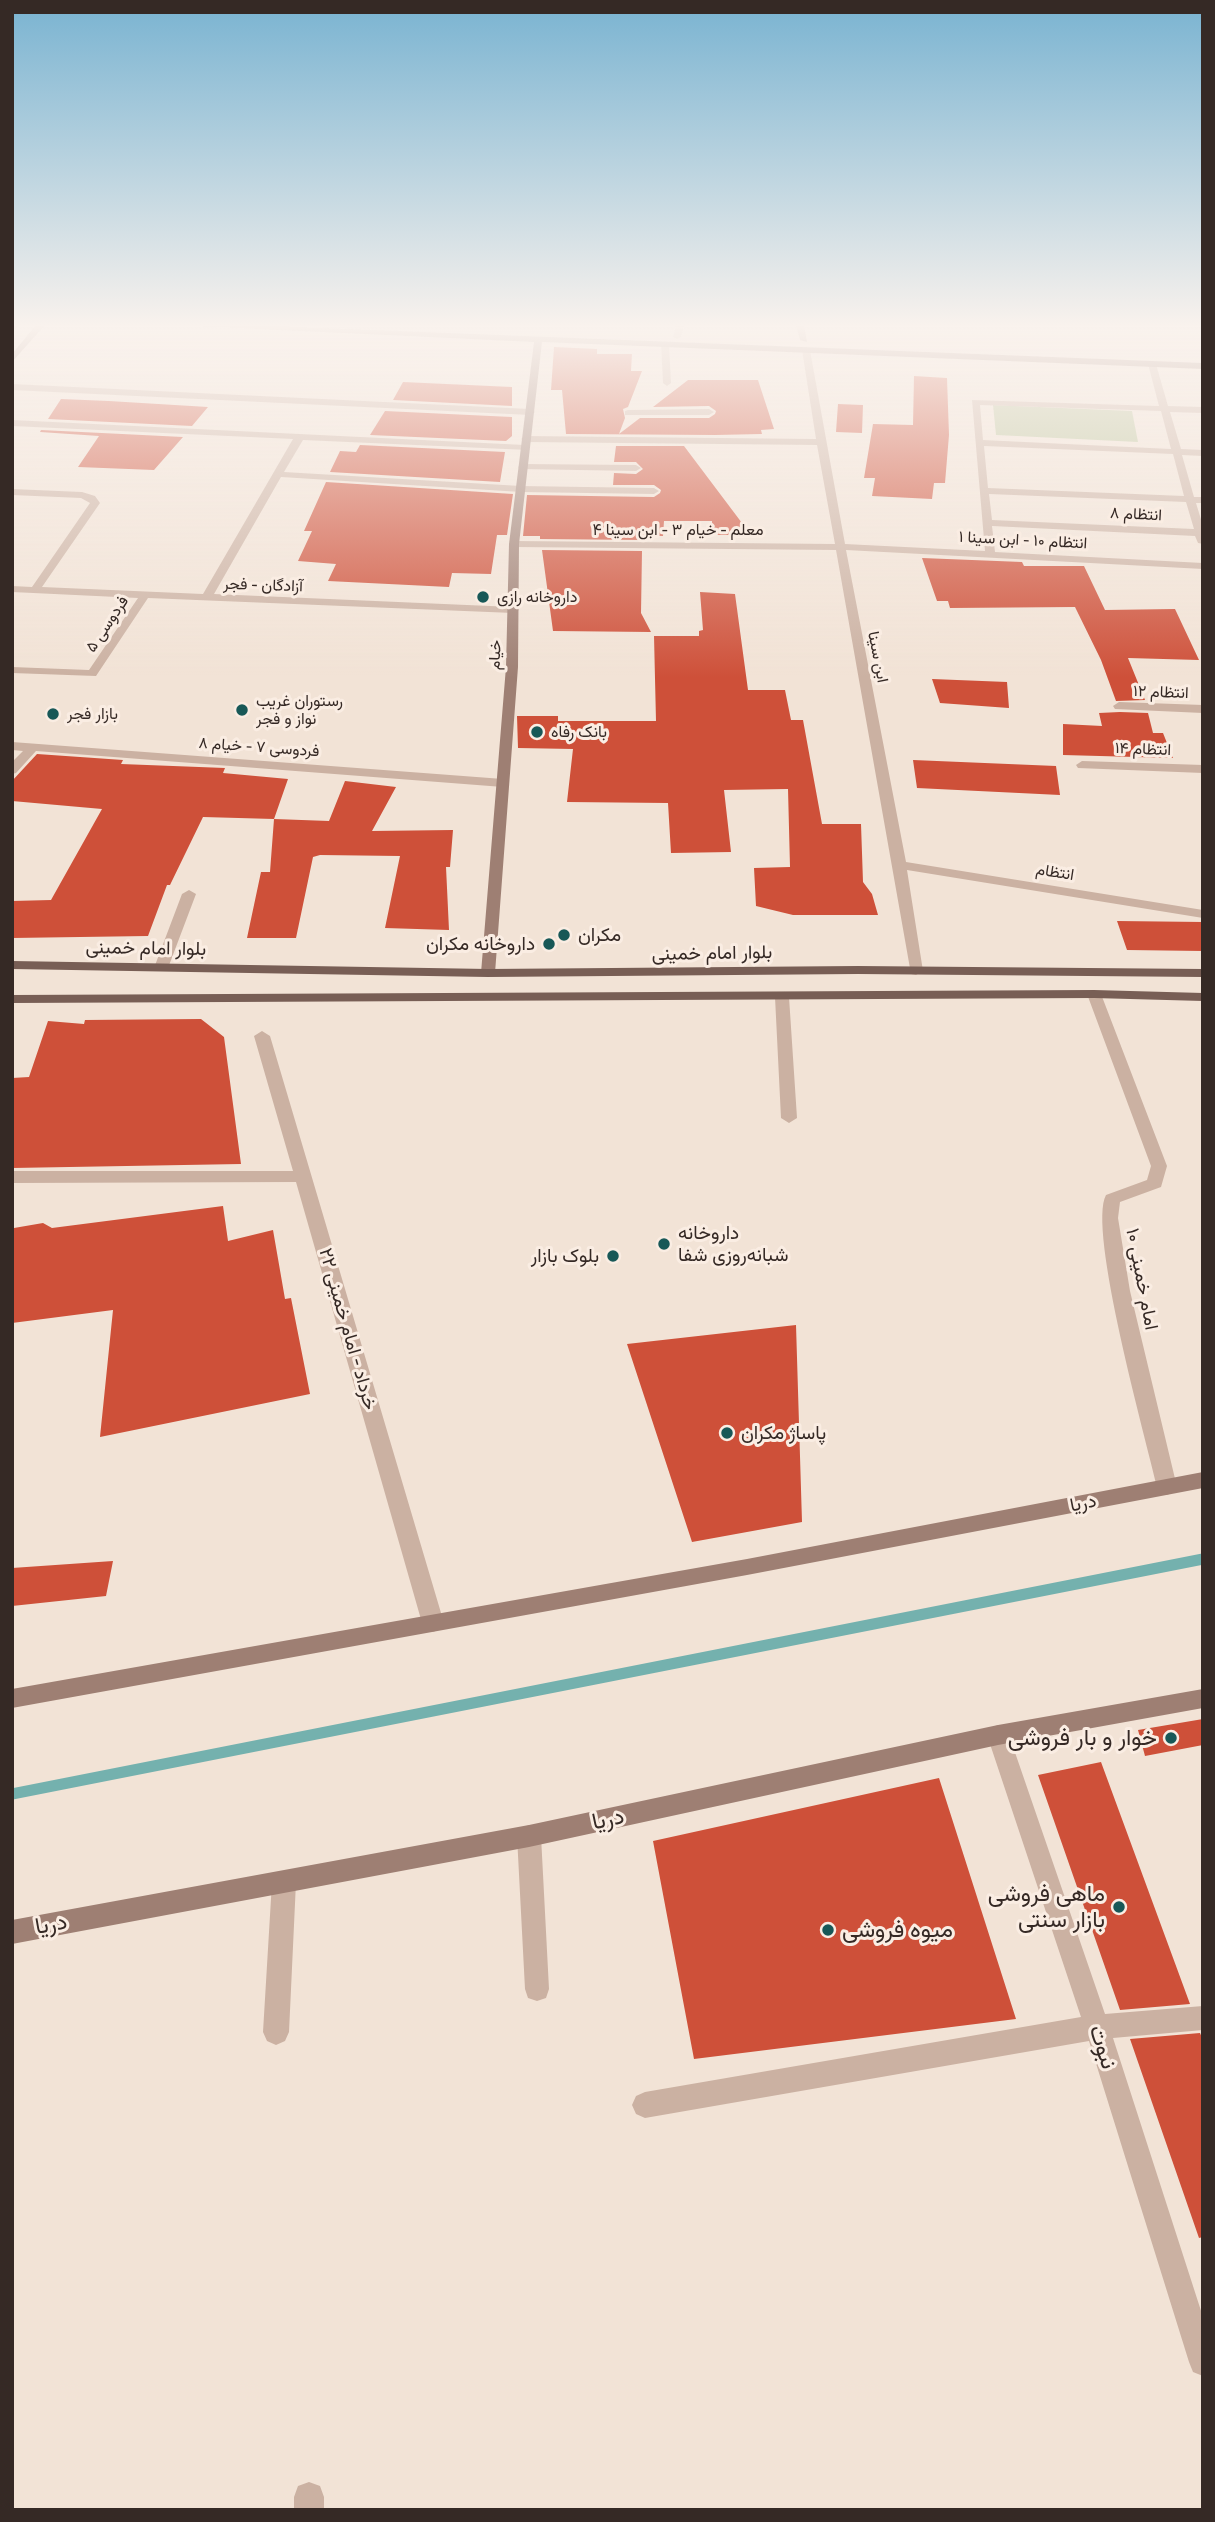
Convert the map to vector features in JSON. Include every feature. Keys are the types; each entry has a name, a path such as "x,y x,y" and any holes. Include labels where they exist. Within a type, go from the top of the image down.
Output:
{"main road":[{"name":"بلوار امام خمینی","path":"12,965 488,973 1203,973"},
{"path":"12,999 1094,994 1203,997"}],"street":[{"path":"206,598 296,443"},
{"path":"477,443 537,443"},
{"name":"ابن سینا","path":"820,443 902,865 916,971"},
{"path":"990,553 979,443 1203,453"},
{"path":"1172,443 1203,545"},
{"name":"خیام","path":"488,973 512,667 514,544 526,444"},
{"path":"523,467 636,468"},
{"path":"277,474 521,489 654,491"},
{"path":"984,491 1203,500"},
{"path":"12,492 82,495 92,498 95,503 35,590"},
{"name":"انتظام ۸","path":"987,523 1201,533"},
{"name":"معلم - خیام ۳ - ابن سینا ۴","path":"514,544 841,547"},
{"name":"انتظام ۱۰ - ابن سینا ۱","path":"841,547 1203,566"},
{"name":"آزادگان - فجر","path":"12,589 513,610"},
{"name":"فردوسی ۵","path":"12,670 92,674 145,595"},
{"name":"انتظام ۱۲","path":"1119,706 1203,709"},
{"name":"فردوسی ۷ - خیام ۸","path":"12,746 503,783"},
{"path":"12,770 32,748"},
{"name":"انتظام ۱۴","path":"1082,765 1203,769"},
{"name":"انتظام","path":"902,865 1203,914"},
{"path":"161,968 189,894"},
{"name":"امام خمینی ۱۰","path":"1094,994 1159,1166 1155,1184 1112,1199 1108,1210 1116,1269 1167,1487"},
{"path":"782,997 789,1118"},
{"name":"خرداد - امام خمینی ۲۲","path":"262,1036 433,1623"},
{"path":"12,1177 304,1176"},
{"name":"دریا","path":"12,1699 747,1567 1203,1480"},
{"name":"دریا","path":"12,1932 529,1836 998,1735 1203,1698"},
{"name":"نبوت","path":"998,1735 1097,2028 1203,2362"},
{"path":"529,1836 537,1989"},
{"path":"276,2032 284,1882"},
{"path":"645,2105 1097,2028 1203,2018"}],"building":[{"path":"94,443 178,443 154,470 78,467"},
{"path":"870,443 948,443 945,483 934,483 932,499 872,496 875,478 864,478"},
{"path":"360,445 505,452 500,482 330,472 340,451 356,452"},
{"path":"616,446 684,446 751,535 712,535 712,521 664,521 663,536 642,536 642,540 540,539 540,536 523,536 527,495 654,497 660,493 661,490 654,485 613,485 614,473 636,474 643,469 636,462 614,462"},
{"path":"326,482 513,494 507,535 497,535 491,574 452,573 449,587 328,581 336,564 298,561 312,531 304,531"},
{"path":"542,550 642,551 641,613 651,632 553,631"},
{"path":"922,558 1022,562 1024,566 1084,566 1105,610 1175,609 1199,660 1128,658 1145,700 1116,701 1101,660 1075,607 950,608 948,601 937,601"},
{"path":"700,592 735,594 748,690 785,690 791,720 803,720 822,824 861,824 863,882 872,894 878,915 793,915 756,906 754,868 790,867 788,789 724,790 731,852 671,853 668,803 567,802 573,749 518,748 517,716 558,716 558,721 656,721 654,636 699,636 699,631 703,630"},
{"path":"932,679 1007,682 1009,708 940,703"},
{"path":"1099,713 1148,713 1153,733 1163,733 1173,758 1063,755 1063,724 1102,726"},
{"path":"37,754 123,760 121,764 225,768 223,773 288,779 274,819 203,817 170,885 167,885 148,936 12,938 12,901 51,900 102,809 12,801 12,781"},
{"path":"913,760 1056,766 1060,795 917,788"},
{"path":"345,781 396,787 372,831 453,830 450,867 446,867 449,930 385,928 400,856 320,855 313,857 296,938 247,938 261,872 270,872 274,819 329,821"},
{"path":"1117,921 1203,922 1203,951 1127,950"},
{"path":"201,1019 224,1037 241,1164 12,1168 12,1078 29,1077 48,1021 84,1024 85,1020"},
{"path":"223,1206 228,1241 273,1230 285,1299 291,1298 310,1394 100,1437 113,1310 12,1323 14,1228 43,1223 52,1228"},
{"name":"پاساژ مکران","path":"796,1325 802,1522 692,1542 627,1344"},
{"path":"113,1561 106,1596 12,1606 12,1568"},
{"name":"خوار و بار فروشی","path":"1203,1719 1203,1745 1145,1756 1138,1730"},
{"name":"ماهی فروشی بازار سنتی","path":"1101,1762 1190,2004 1120,2010 1038,1775"},
{"name":"میوه فروشی","path":"939,1778 1016,2019 694,2059 653,1841"},
{"path":"1200,2033 1203,2040 1203,2237 1199,2238 1130,2039"}],"waterway":[{"path":"12,1794 1203,1559"}],"place":[{"name":"داروخانه رازی","path":"483,597"},
{"name":"رستوران غریب نواز و فجر","path":"242,710"},
{"name":"بازار فجر","path":"53,714"},
{"name":"بانک رفاه","path":"537,732"},
{"name":"مکران","path":"564,935"},
{"name":"داروخانه مکران","path":"549,944"},
{"name":"داروخانه شبانه‌روزی شفا","path":"664,1244"},
{"name":"بلوک بازار","path":"613,1256"},
{"name":"پاساژ مکران","path":"727,1433"},
{"name":"خوار و بار فروشی","path":"1171,1738"},
{"name":"ماهی فروشی بازار سنتی","path":"1119,1907"},
{"name":"میوه فروشی","path":"828,1930"}]}
